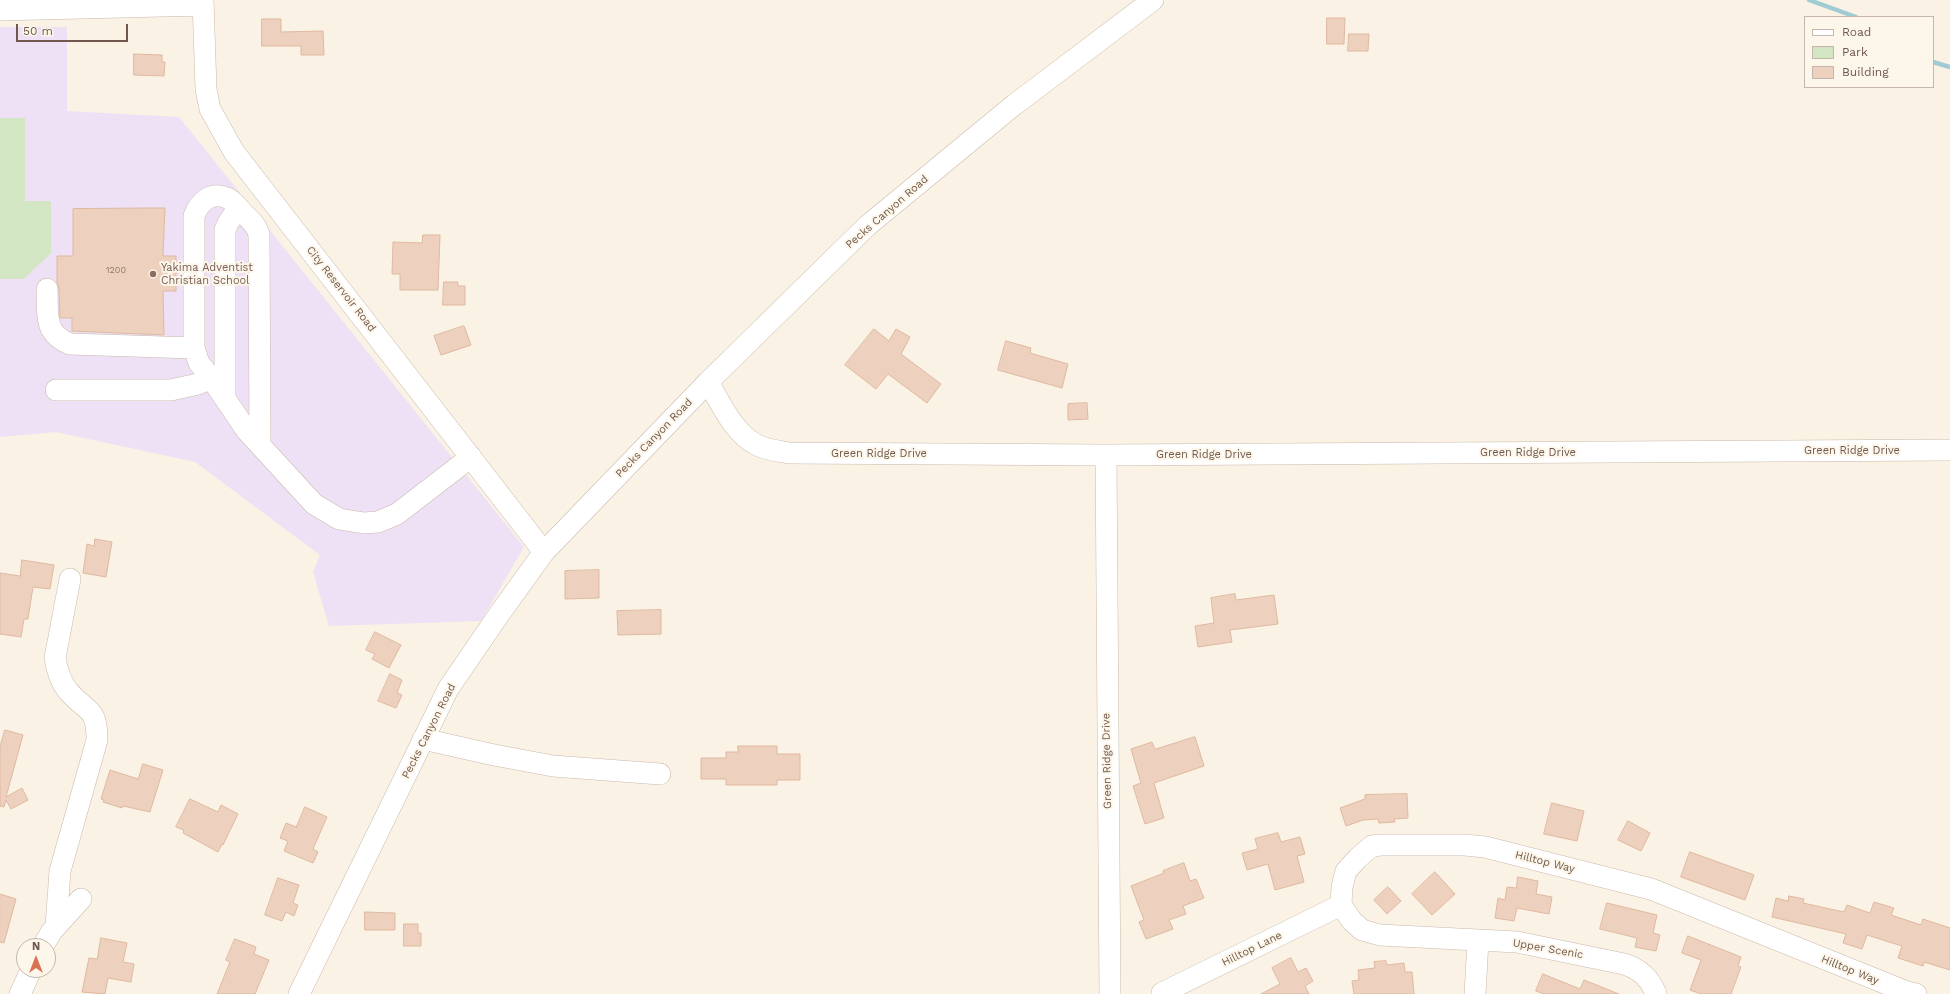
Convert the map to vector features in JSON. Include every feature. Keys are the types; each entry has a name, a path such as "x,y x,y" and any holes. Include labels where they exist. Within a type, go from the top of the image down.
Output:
{"street":[{"name":"Pecks Canyon Road","path":"299,994 448,688 544,552 708,382 868,226 1014,105 1152,1"},
{"path":"0,10 203,2"},
{"name":"City Reservoir Road","path":"203,2 206,89 210,109 234,152 544,552"},
{"path":"260,445 259,234 257,226 228,198 219,196 206,198 198,207 194,216 194,348 199,363 226,399 247,431 314,504 339,519 364,523 378,522 397,514 471,457"},
{"path":"226,399 226,230 228,223 238,208"},
{"path":"46,289 49,328 54,336 70,344 194,348"},
{"path":"56,390 170,390 198,384 211,378"},
{"name":"Green Ridge Drive","path":"708,382 738,431 755,444 766,449 790,453 1106,455 1950,450"},
{"name":"Green Ridge Drive","path":"1106,455 1110,994"},
{"path":"56,926 60,870 97,740 97,730 92,713 69,692 57,670 55,658 70,579"},
{"path":"423,739 494,755 553,766 660,774"},
{"name":"Hilltop Way","path":"1341,905 1342,887 1346,871 1372,846 1464,845 1485,847 1651,889 1907,992 1916,994"},
{"path":"48,938 56,926 81,899"},
{"path":"1341,905 1352,921 1362,930 1380,935 1478,941 1475,994"},
{"name":"Hilltop Lane","path":"1162,993 1341,905"},
{"name":"Upper Scenic","path":"1478,941 1517,942 1635,967 1652,983 1656,994"},
{"path":"20,994 27,978"}],"shaded area":[{"name":"Yakima Adventist Christian School","path":"0,27 67,27 67,111 179,117 524,547 481,621 329,626 313,572 320,555 195,462 56,432 0,437"}],"green space":[{"path":"0,118 25,118 25,201 51,201 51,253 24,279 0,279"}],"building":[{"path":"1327,18 1345,18 1344,44 1327,44"},
{"path":"262,19 281,19 281,32 323,31 324,55 301,55 301,46 262,46"},
{"path":"1349,34 1369,34 1368,51 1348,51"},
{"path":"134,54 162,55 162,62 165,62 164,76 134,75"},
{"path":"165,208 163,256 176,256 176,291 163,291 164,335 72,331 72,318 60,318 59,289 57,282 57,256 73,256 73,209"},
{"path":"423,235 440,235 438,290 400,290 400,274 392,274 393,242 422,243"},
{"path":"444,282 458,282 458,286 465,286 465,305 443,305"},
{"path":"464,326 471,345 441,355 434,336"},
{"path":"874,329 889,341 896,329 910,337 901,354 941,384 927,403 888,374 876,389 845,365"},
{"path":"1006,341 1031,348 1030,353 1068,364 1062,388 998,370"},
{"path":"1087,403 1088,419 1068,420 1068,404"},
{"path":"95,539 112,542 106,577 83,573 87,544 94,546"},
{"path":"22,560 54,565 50,589 33,587 28,619 24,619 21,637 0,634 0,573 20,576"},
{"path":"599,570 599,598 565,599 565,571"},
{"path":"1235,594 1236,600 1274,595 1278,624 1230,630 1232,642 1198,647 1195,626 1214,623 1211,598"},
{"path":"661,610 661,634 618,635 617,611"},
{"path":"375,632 401,645 389,668 372,659 375,654 366,650"},
{"path":"390,674 402,680 397,693 402,695 396,708 378,701"},
{"path":"5,730 23,735 6,797 22,788 28,800 11,809 6,800 4,807 0,806 0,747"},
{"path":"1195,737 1204,766 1154,783 1164,818 1145,824 1133,786 1141,783 1131,749 1152,742 1155,749"},
{"path":"738,746 777,746 777,754 800,754 800,780 777,780 777,785 726,785 726,779 701,779 701,758 726,758 726,752 738,752"},
{"path":"143,764 163,770 150,812 123,806 122,808 103,802 104,800 101,799 110,770 138,779"},
{"path":"1407,794 1408,818 1394,819 1395,822 1379,823 1378,819 1363,820 1346,826 1340,808 1365,799 1365,795"},
{"path":"190,799 218,812 221,805 238,814 218,852 183,833 184,830 176,827"},
{"path":"1552,803 1584,811 1577,841 1544,834"},
{"path":"305,807 327,817 313,849 318,852 313,863 284,851 288,841 280,838 286,823 296,827"},
{"path":"1628,821 1650,833 1641,851 1618,840"},
{"path":"1278,833 1281,842 1300,837 1305,854 1297,856 1304,882 1275,890 1268,864 1247,870 1242,853 1258,849 1255,839"},
{"path":"1690,852 1754,875 1745,900 1681,877"},
{"path":"1184,863 1190,881 1196,879 1204,898 1183,906 1186,914 1169,920 1173,929 1146,939 1139,922 1144,920 1131,886 1164,873 1163,871"},
{"path":"1435,872 1455,894 1432,915 1412,894"},
{"path":"1518,877 1538,881 1536,894 1552,897 1549,914 1517,908 1514,921 1495,918 1498,898 1505,900 1507,887 1516,888"},
{"path":"278,878 299,885 293,903 298,905 294,916 286,912 282,921 265,915"},
{"path":"1388,887 1401,901 1387,914 1374,900"},
{"path":"0,894 16,899 4,943 0,942"},
{"path":"1789,896 1804,899 1803,903 1844,912 1847,905 1870,913 1874,902 1894,908 1891,915 1921,925 1923,919 1950,928 1950,970 1924,962 1923,966 1898,958 1902,946 1867,935 1862,949 1843,943 1846,934 1772,917 1776,898 1788,901"},
{"path":"1607,903 1657,915 1653,933 1660,935 1656,951 1635,947 1637,938 1600,929"},
{"path":"365,912 395,913 395,930 365,930"},
{"path":"404,924 418,924 418,933 421,933 421,946 404,946"},
{"path":"1688,936 1741,957 1738,966 1741,967 1731,994 1701,994 1690,990 1701,960 1682,953"},
{"path":"101,938 127,943 123,962 134,964 131,982 108,978 105,994 82,992 89,958 97,959"},
{"path":"235,939 256,947 254,954 269,960 255,994 217,994 230,962 226,960"},
{"path":"1291,958 1298,972 1306,968 1313,981 1305,986 1309,994 1261,994 1280,984 1272,968"},
{"path":"1386,961 1387,965 1404,963 1405,972 1412,972 1414,994 1354,994 1352,981 1359,980 1358,970 1375,968 1374,962"},
{"path":"1543,974 1580,989 1584,980 1619,994 1544,994 1536,991"}],"waterway":[{"path":"1809,0 1853,16"},
{"path":"1934,62 1950,67"}],"place":[{"name":"Yakima Adventist Christian School","path":"153,274"}]}
